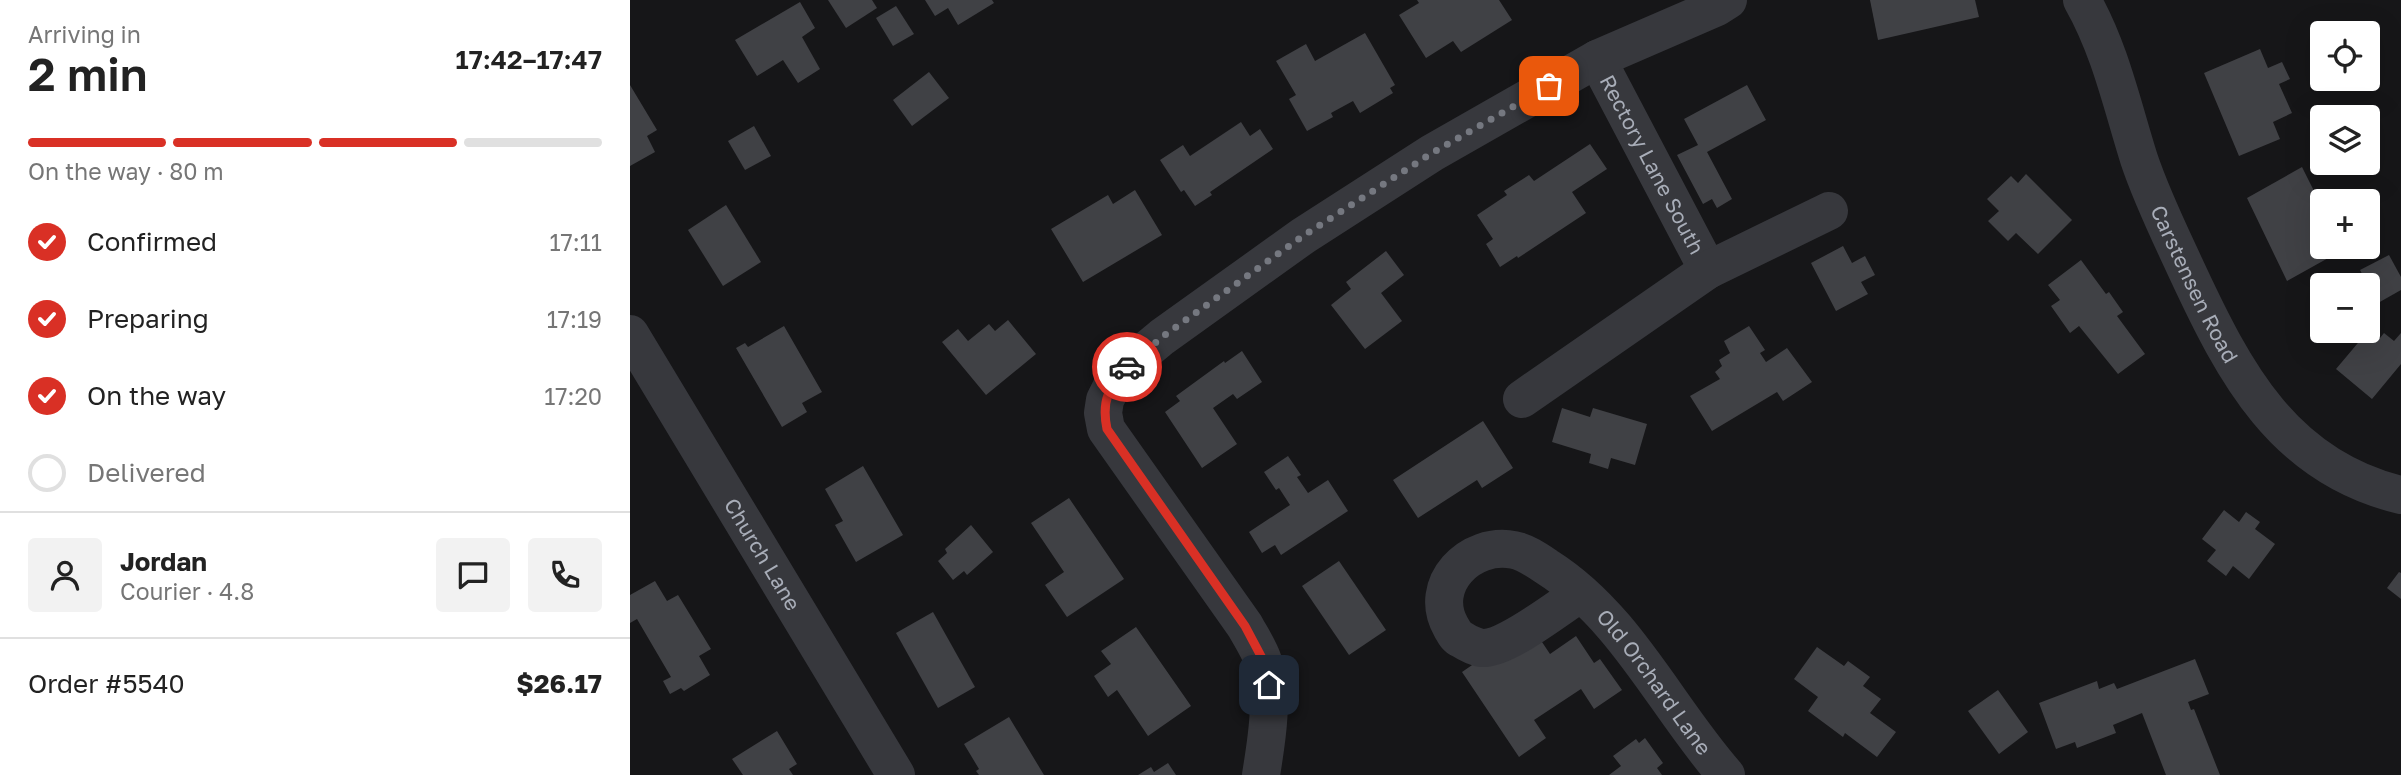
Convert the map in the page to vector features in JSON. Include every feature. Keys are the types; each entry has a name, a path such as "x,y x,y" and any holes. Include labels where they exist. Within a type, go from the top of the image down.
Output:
{"street":[{"path":"1261,775 1269,685 1262,658 1245,626 1107,429 1103,413 1105,400 1112,386 1126,368 1162,337 1303,236 1432,153 1597,59 1728,0"},
{"name":"Carstensen Road","path":"2082,0 2104,48 2155,204 2205,309 2243,378 2267,412 2295,440 2349,477 2376,489 2401,495"},
{"name":"Rectory Lane South","path":"1597,59 1709,270"},
{"name":"Rectory Lane South","path":"1522,399 1709,270 1829,211"},
{"name":"Church Lane","path":"630,334 896,775"},
{"name":"Old Orchard Lane","path":"1581,593 1606,618 1655,679 1726,775"}],"building":[{"path":"828,0 872,0 877,8 846,28"},
{"path":"925,0 992,0 994,3 958,25 948,8 935,16"},
{"path":"1417,0 1499,0 1512,20 1461,52 1453,41 1426,58 1399,15 1419,3"},
{"path":"1870,0 1975,0 1979,17 1878,40"},
{"path":"800,2 815,28 802,37 820,69 798,83 783,60 757,76 735,40"},
{"path":"896,6 914,34 893,46 876,18"},
{"path":"1365,33 1395,85 1390,88 1393,93 1360,113 1353,101 1331,113 1333,117 1307,131 1289,99 1296,95 1276,61 1306,44 1315,61"},
{"path":"2260,49 2268,68 2282,62 2290,79 2279,84 2292,113 2273,122 2280,139 2239,156 2204,73"},
{"path":"929,72 949,98 912,126 893,100"},
{"path":"630,85 657,130 647,136 655,152 630,166"},
{"path":"1747,85 1766,120 1707,152 1732,199 1717,208 1712,199 1703,204 1677,155 1698,145 1684,119"},
{"path":"1241,122 1250,136 1260,129 1273,149 1210,192 1212,195 1195,206 1184,190 1181,192 1160,160 1183,145 1190,156"},
{"path":"754,126 771,156 745,170 728,141"},
{"path":"1590,144 1607,169 1572,192 1586,213 1500,267 1486,244 1493,239 1477,215 1507,195 1504,191 1529,175 1534,181"},
{"path":"2302,167 2313,189 2310,189 2310,259 2326,259 2287,281 2247,198"},
{"path":"2026,174 2072,220 2038,254 2016,233 2008,241 1988,221 1999,211 1987,199 2011,176 2018,183"},
{"path":"1135,190 1162,235 1083,282 1051,229 1108,195 1113,204"},
{"path":"726,205 761,262 723,286 688,230"},
{"path":"1843,246 1852,263 1865,256 1875,275 1861,282 1868,294 1836,311 1811,263"},
{"path":"1386,251 1404,275 1381,293 1402,321 1365,349 1331,305 1351,289 1346,282"},
{"path":"2389,255 2401,277 2401,290 2380,302 2380,273 2362,273 2360,270"},
{"path":"2081,260 2123,312 2117,316 2145,354 2118,374 2079,326 2070,333 2051,306 2060,300 2048,285"},
{"path":"1008,320 1036,354 986,395 942,342 958,329 968,341 989,324 995,331"},
{"path":"784,326 822,392 802,403 807,412 782,427 736,348 745,343 748,347"},
{"path":"1749,326 1765,350 1760,353 1766,362 1787,348 1812,382 1783,401 1777,392 1712,431 1690,396 1720,379 1715,372 1722,366 1719,360 1730,353 1724,341"},
{"path":"2384,333 2394,341 2401,333 2401,364 2372,399 2336,369 2358,343 2380,343"},
{"path":"1242,351 1262,382 1237,399 1233,394 1213,408 1237,444 1202,468 1165,412 1180,401 1176,396"},
{"path":"1562,408 1590,417 1593,408 1647,424 1635,465 1611,458 1608,469 1589,463 1591,454 1552,442"},
{"path":"1483,421 1513,468 1482,488 1477,480 1418,518 1393,480"},
{"path":"1288,456 1301,475 1297,477 1308,493 1328,480 1348,511 1281,555 1275,545 1262,553 1249,532 1290,505 1264,472"},
{"path":"863,466 903,535 856,562 835,525 843,521 825,489"},
{"path":"1069,498 1124,579 1067,617 1045,585 1064,572 1031,523"},
{"path":"2224,510 2239,522 2246,512 2260,522 2255,529 2275,544 2249,579 2233,566 2226,576 2207,561 2216,550 2202,539"},
{"path":"971,525 993,552 967,575 964,571 953,580 938,561 947,553 945,549"},
{"path":"1339,561 1386,630 1349,655 1302,586"},
{"path":"2399,572 2401,573 2401,599 2387,588"},
{"path":"655,581 667,601 678,595 711,649 699,656 710,675 684,691 681,688 670,694 663,681 671,677 637,619 630,623 630,595"},
{"path":"933,612 975,687 938,708 896,633"},
{"path":"1524,615 1550,654 1576,636 1594,663 1600,659 1622,690 1594,709 1581,689 1534,720 1546,738 1519,757 1462,672 1507,641"},
{"path":"1136,627 1191,706 1148,736 1117,690 1108,697 1094,676 1111,664 1101,651"},
{"path":"1817,647 1844,666 1848,661 1870,677 1863,686 1881,699 1870,713 1896,732 1877,757 1845,733 1843,737 1808,711 1818,697 1794,679"},
{"path":"2195,659 2209,694 2188,702 2191,710 2194,709 2220,775 2166,775 2142,713 2113,725 2116,733 2077,748 2075,742 2056,749 2039,703 2097,681 2099,689 2114,683 2117,689"},
{"path":"1998,690 2028,732 1999,754 1968,711"},
{"path":"1009,717 1044,775 979,775 976,771 979,769 964,744"},
{"path":"777,731 797,764 789,769 793,775 743,775 732,759"},
{"path":"1645,738 1663,763 1657,768 1662,775 1609,775 1621,766 1613,756 1636,739 1639,743"},
{"path":"1168,763 1176,775 1138,775 1151,767 1154,772"}],"way so far":[{"path":"1127,367 1162,337 1303,236 1432,153 1549,86"}],"route":[{"path":"1127,367 1105,400 1103,413 1107,429 1245,626 1262,658 1269,685"}]}
